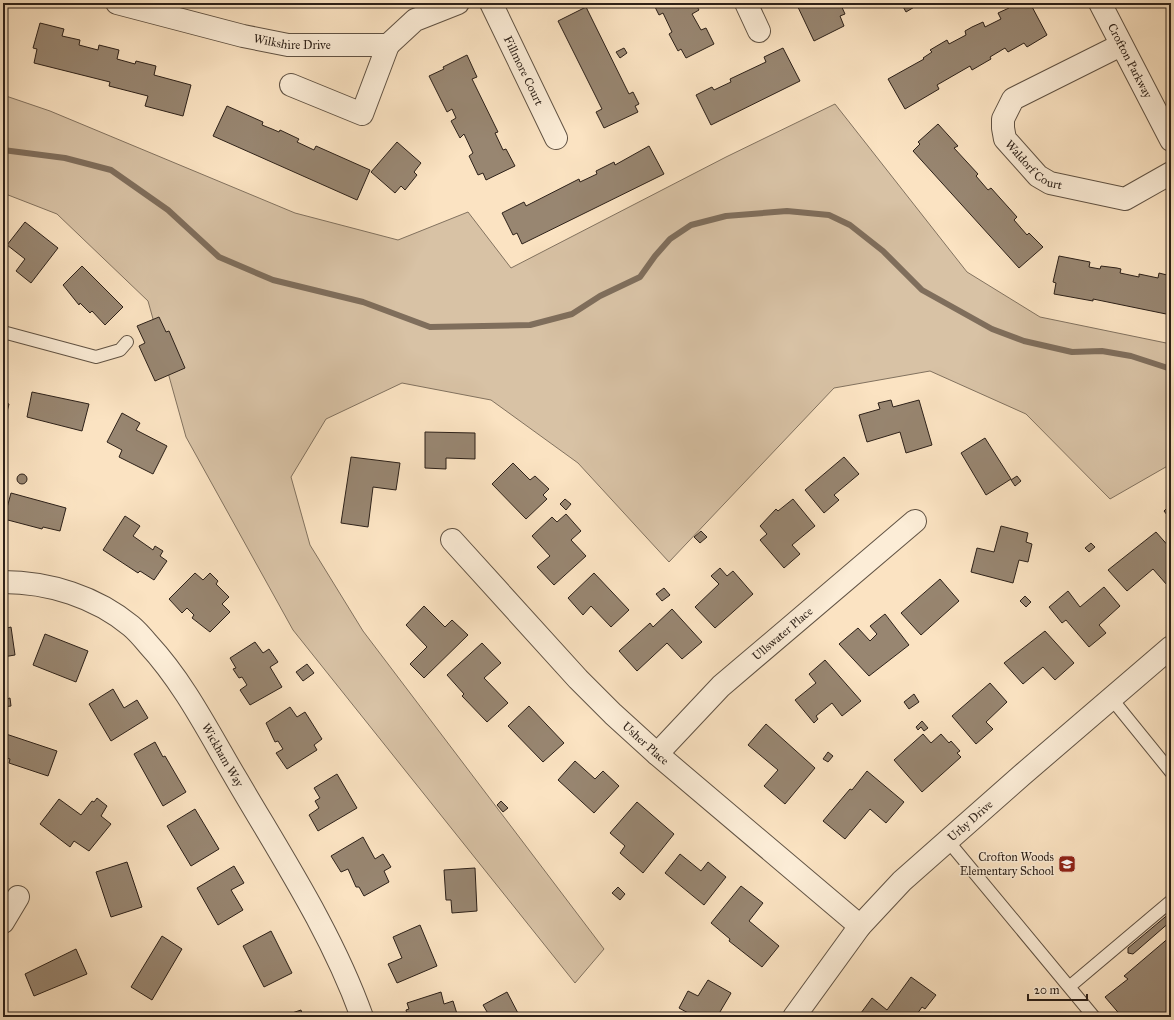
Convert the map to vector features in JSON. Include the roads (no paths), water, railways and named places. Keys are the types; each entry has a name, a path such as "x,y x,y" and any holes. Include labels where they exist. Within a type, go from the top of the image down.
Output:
{"street":[{"name":"Wilkshire Drive","path":"117,3 243,36 288,45 388,46"},
{"path":"291,85 362,114 388,46 415,20 458,3"},
{"name":"Fillmore Court","path":"491,3 556,138"},
{"path":"746,3 759,31"},
{"name":"Crofton Parkway","path":"1100,3 1171,140"},
{"name":"Waldorf Court","path":"1121,44 1013,99 1003,120 1002,128 1005,139 1038,176 1050,183 1063,187 1125,199 1171,173"},
{"name":"Ullswater Place","path":"657,754 721,686 914,521"},
{"name":"Usher Place","path":"452,540 578,678 613,714 657,754 860,926"},
{"name":"Wickham Way","path":"3,582 26,582 61,588 100,605 132,626 164,662 190,700 328,936 362,1017"},
{"name":"Urby Drive","path":"794,1017 860,926 902,881 1171,647"},
{"path":"3,922 18,897"}],"lane":[{"path":"3,332 96,357 120,350 127,342"},
{"path":"1111,698 1171,772"},
{"path":"948,841 1094,1017"},
{"path":"1069,987 1171,900"}],"waterway":[{"path":"3,150 65,158 111,170 168,210 219,257 273,280 363,302 430,327 530,325 572,314 600,296 640,277 655,256 670,239 691,225 726,216 787,211 829,215 850,225 883,251 922,290 992,329 1024,341 1072,352 1102,351 1131,356 1171,369"}],"place":[{"name":"Crofton Woods Elementary School","path":"1067,864"}]}
